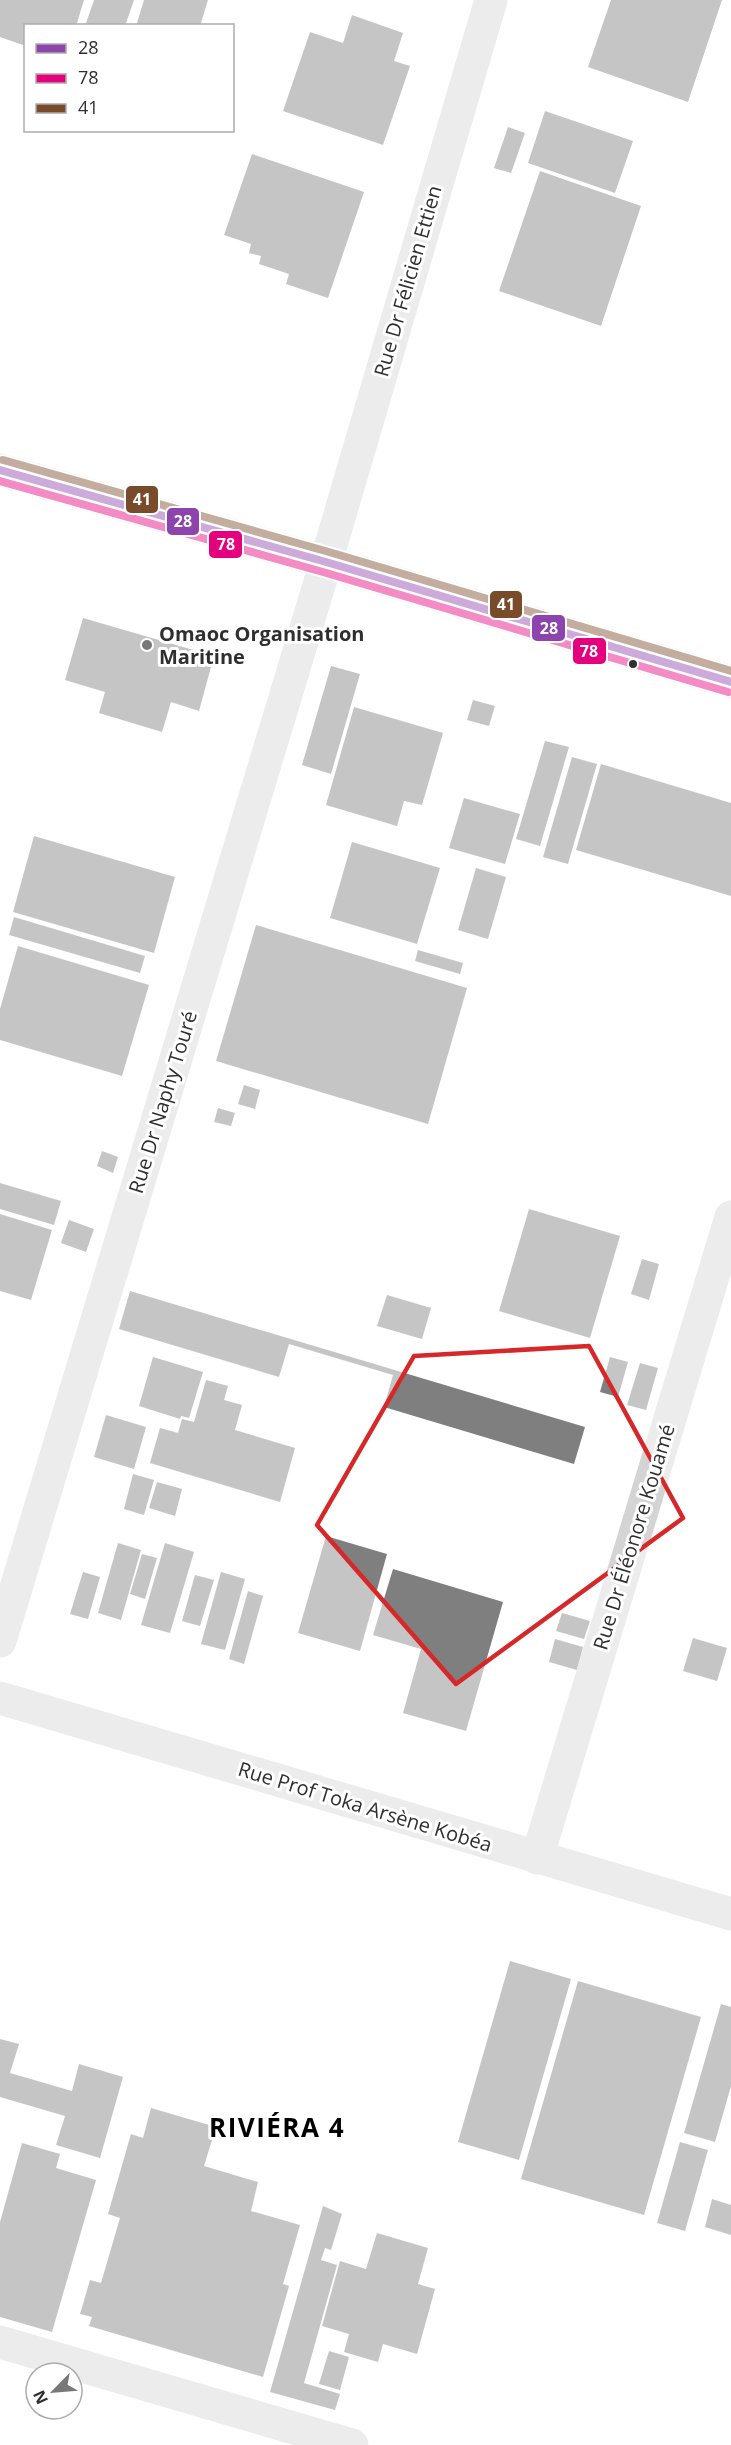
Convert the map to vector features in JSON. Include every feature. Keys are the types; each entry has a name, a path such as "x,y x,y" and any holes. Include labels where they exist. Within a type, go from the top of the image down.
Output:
{"main road":[{"path":"0,470 326,562 731,682"}],"street":[{"name":"Rue Dr Félicien Ettien","path":"326,562 491,0"},
{"name":"Rue Dr Naphy Touré","path":"0,1641 326,562"},
{"name":"Rue Dr Éléonore Kouamé","path":"537,1858 731,1217"},
{"name":"Rue Prof Toka Arsène Kobéa","path":"0,1698 731,1914"},
{"path":"0,2342 352,2445"}],"highlighted area":[{"path":"589,1346 683,1518 456,1684 317,1525 414,1356"}],"building":[{"path":"0,0 84,0 77,24 24,24 24,45 0,37"},
{"path":"94,0 134,0 126,24 86,24"},
{"path":"144,0 208,0 201,24 137,24"},
{"path":"611,0 722,0 688,102 588,67"},
{"path":"352,15 403,33 394,61 410,66 383,145 283,111 310,32 343,43"},
{"path":"545,111 633,141 615,193 528,163"},
{"path":"508,127 525,133 511,173 494,168"},
{"path":"252,154 364,192 328,298 286,284 289,274 259,264 261,256 249,253 251,244 224,235"},
{"path":"540,171 641,206 601,326 499,291"},
{"path":"83,618 214,656 199,711 171,702 162,732 99,713 105,692 65,680"},
{"path":"331,666 360,674 331,774 302,765"},
{"path":"473,700 495,706 489,726 467,720"},
{"path":"354,707 443,733 422,805 404,801 397,826 326,805"},
{"path":"545,741 569,747 540,846 516,839"},
{"path":"572,757 597,764 568,864 543,857"},
{"path":"601,764 731,803 731,896 576,850"},
{"path":"464,798 520,814 505,864 449,848"},
{"path":"34,836 175,877 154,953 13,912"},
{"path":"352,842 440,868 417,944 330,918"},
{"path":"476,868 506,877 488,939 458,930"},
{"path":"14,917 145,956 140,973 9,935"},
{"path":"256,925 467,988 428,1124 216,1061"},
{"path":"18,946 149,985 122,1076 0,1040 0,1009"},
{"path":"418,950 463,963 460,974 415,961"},
{"path":"244,1085 260,1090 255,1109 238,1104"},
{"path":"218,1108 235,1113 231,1126 214,1122"},
{"path":"102,1151 118,1157 113,1173 97,1166"},
{"path":"0,1183 61,1201 54,1225 0,1209"},
{"path":"529,1209 620,1236 590,1338 499,1311"},
{"path":"0,1214 52,1230 31,1300 0,1291"},
{"path":"69,1220 94,1229 86,1252 61,1243"},
{"path":"642,1259 659,1264 649,1300 631,1294"},
{"path":"130,1291 585,1427 574,1464 384,1407 393,1375 289,1344 279,1377 119,1329"},
{"path":"387,1295 431,1308 422,1339 377,1326"},
{"path":"153,1357 203,1372 189,1418 181,1416 180,1419 139,1406"},
{"path":"610,1357 628,1362 618,1397 600,1392"},
{"path":"640,1363 658,1368 646,1410 627,1405"},
{"path":"206,1380 228,1386 224,1400 242,1405 235,1430 295,1448 280,1502 150,1463 160,1428 178,1433 182,1419 194,1422"},
{"path":"106,1415 146,1427 134,1469 94,1457"},
{"path":"133,1474 154,1480 144,1515 124,1509"},
{"path":"157,1482 182,1489 175,1516 149,1508"},
{"path":"326,1536 387,1554 360,1651 298,1633"},
{"path":"118,1543 141,1550 121,1620 98,1613"},
{"path":"165,1543 194,1552 170,1633 141,1625"},
{"path":"142,1554 157,1558 145,1599 130,1594"},
{"path":"393,1569 503,1602 466,1731 403,1713 421,1649 373,1635"},
{"path":"83,1572 100,1577 88,1619 70,1614"},
{"path":"221,1572 245,1579 225,1650 201,1644"},
{"path":"195,1575 214,1580 200,1626 182,1621"},
{"path":"248,1591 263,1596 244,1664 229,1659"},
{"path":"562,1613 590,1621 584,1639 556,1631"},
{"path":"693,1638 727,1648 717,1681 683,1671"},
{"path":"555,1639 583,1647 577,1670 549,1662"},
{"path":"510,1961 571,1979 519,2160 458,2142"},
{"path":"578,1981 701,2017 644,2215 521,2179"},
{"path":"721,2004 731,2007 731,2086 715,2142 684,2133"},
{"path":"0,2039 19,2044 10,2073 72,2091 79,2064 123,2077 100,2158 56,2145 65,2116 0,2097"},
{"path":"151,2108 216,2127 204,2166 258,2182 251,2211 300,2225 283,2284 289,2286 263,2377 89,2326 92,2317 80,2314 90,2280 101,2283 120,2218 108,2214 131,2134 143,2138"},
{"path":"680,2142 708,2150 685,2231 657,2223"},
{"path":"22,2143 60,2154 56,2168 96,2180 52,2332 0,2317 0,2222"},
{"path":"712,2199 731,2205 731,2235 705,2227"},
{"path":"323,2206 342,2214 331,2250 325,2248 321,2260 337,2265 304,2383 340,2394 335,2410 270,2392"},
{"path":"377,2233 428,2248 418,2284 435,2289 417,2354 383,2344 378,2362 344,2352 349,2334 322,2326 340,2261 366,2269"},
{"path":"329,2351 349,2357 340,2390 319,2384"}],"transit line":[{"name":"41","path":"3,460 329,552 731,671"},
{"name":"28","path":"0,470 326,562 731,682"},
{"name":"78","path":"0,481 323,572 728,692"}],"place":[{"name":"Omaoc Organisation Maritine","path":"147,645"}],"district":[{"name":"RIVIÉRA 4","path":"277,2128"}]}
